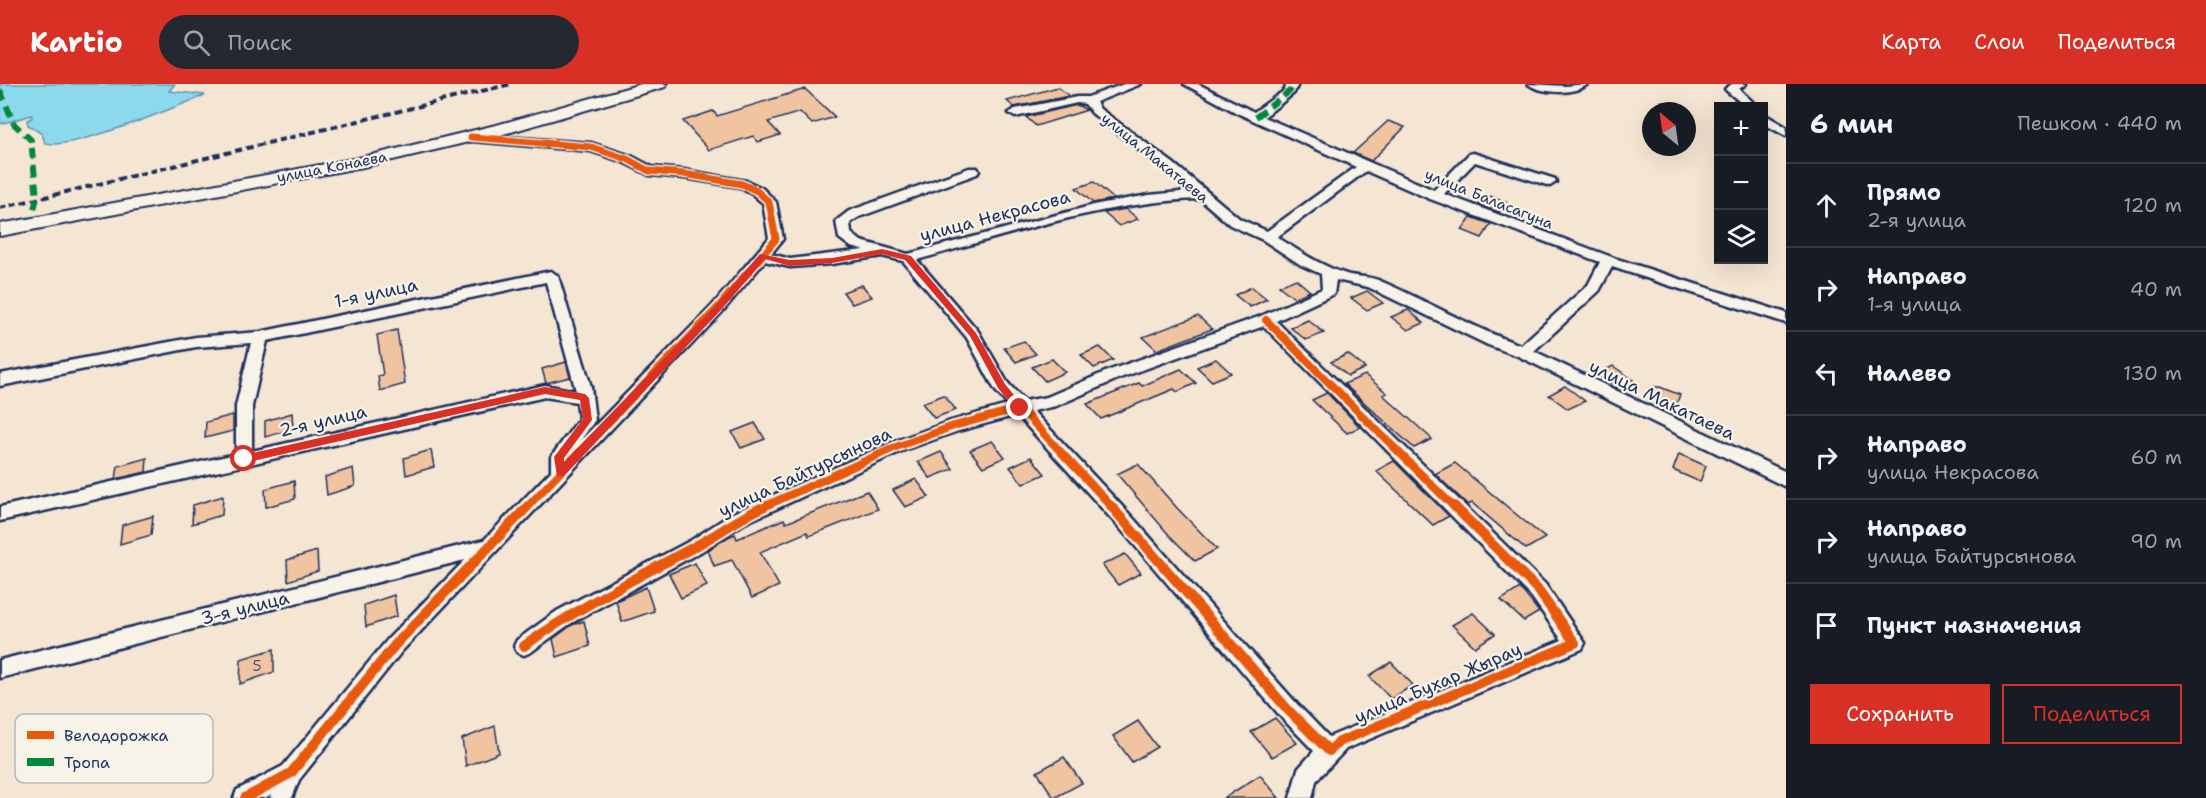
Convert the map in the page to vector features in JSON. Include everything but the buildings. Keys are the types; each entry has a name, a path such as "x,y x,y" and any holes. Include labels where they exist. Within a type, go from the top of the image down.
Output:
{"street":[{"name":"улица Конаева","path":"0,230 363,162 471,137 659,84"},
{"name":"улица Макатаева","path":"1135,84 1089,101 1096,111 1169,166 1235,222 1268,237 1306,262 1345,279 1371,283 1493,341 1523,352 1786,480"},
{"name":"улица Баласагуна","path":"1190,84 1256,117 1435,196 1608,261 1786,318"},
{"path":"1256,117 1290,92 1292,84"},
{"path":"1534,84 1567,90 1582,84"},
{"path":"1740,84 1731,89 1747,102"},
{"path":"1015,113 1077,100 1089,101"},
{"path":"1768,123 1786,132"},
{"path":"281,798 291,773 395,645 717,309 776,239 769,202 757,191 742,184 684,174 649,171 627,159 591,147 471,137"},
{"path":"1435,196 1473,156 1550,182"},
{"path":"1268,237 1365,166"},
{"path":"882,252 856,244 844,235 843,221 854,214 973,171"},
{"name":"улица Некрасова","path":"763,256 790,263 835,260 882,252 908,258 1065,214 1132,200 1173,195 1202,195"},
{"path":"835,260 836,243 844,235"},
{"path":"908,258 973,335 1001,386 1171,572 1304,729 1329,751 1306,776 1301,798"},
{"path":"1523,352 1594,288 1608,261"},
{"name":"улица Байтурсынова","path":"524,646 564,617 696,546 739,518 896,447 954,426 1050,402 1126,370 1266,320 1329,291 1328,272"},
{"name":"1-я улица","path":"0,380 196,342 260,337 551,276 585,398 587,420 559,457 560,473"},
{"name":"улица Бухар Жырау","path":"1266,320 1538,590 1575,643 1339,742 1329,751"},
{"path":"244,459 244,406 260,337"},
{"name":"2-я улица","path":"0,514 545,391 585,398"},
{"name":"3-я улица","path":"0,669 490,546"},
{"path":"245,798 291,773"}],"water":[{"path":"0,84 175,84 169,91 205,95 124,126 76,141 58,144 45,143 42,134 28,125 27,120 32,118 32,115 0,124"}],"railway":[{"path":"0,208 511,84"}],"marked path":[{"path":"1256,117 1290,91 1292,84"},
{"path":"0,90 14,124 31,140 37,198 33,213"}],"cycle path":[{"path":"245,798 291,773 395,645 717,309 776,239 769,202 757,191 742,184 684,174 649,171 627,159 591,147 471,137"},
{"path":"524,646 564,617 696,546 739,518 896,447 954,426 1020,408 1152,551 1289,711 1329,751 1339,742 1575,643 1538,590 1266,320"}],"route":[{"path":"244,459 545,391 585,398 587,420 559,457 560,473 717,309 763,256 790,263 832,260 882,252 908,258 973,335 1001,386 1020,408"}]}
